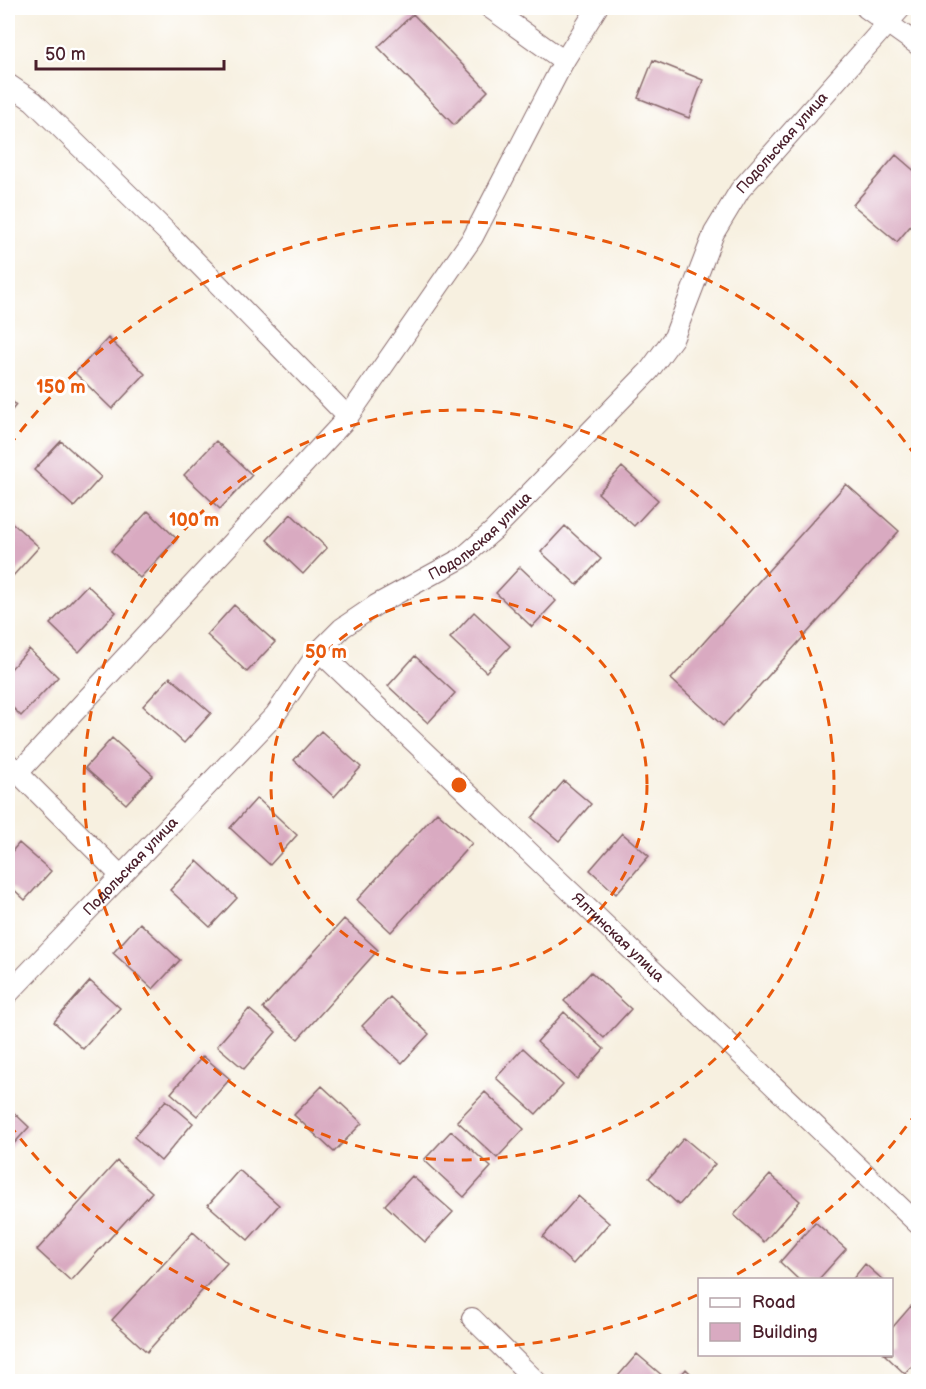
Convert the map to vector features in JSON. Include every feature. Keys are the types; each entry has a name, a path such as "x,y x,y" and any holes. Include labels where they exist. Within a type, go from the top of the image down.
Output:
{"street":[{"path":"490,8 564,61"},
{"path":"121,876 13,768 348,417 473,237 564,61 597,8"},
{"path":"866,8 918,45"},
{"name":"Подольская улица","path":"8,994 275,715 320,651 342,628 376,605 462,558 493,531 649,371 674,337 714,233 740,190 901,8"},
{"path":"8,84 33,101 170,235 348,417"},
{"name":"Ялтинская улица","path":"320,651 918,1224"},
{"path":"472,1318 537,1382"}],"building":[{"path":"413,14 488,91 454,125 378,47"},
{"path":"653,60 703,80 689,118 638,98"},
{"path":"896,155 918,174 918,217 897,242 853,205"},
{"path":"108,338 145,374 112,409 75,373"},
{"path":"8,397 16,405 8,415"},
{"path":"61,441 101,477 74,507 34,470"},
{"path":"216,441 252,475 220,509 184,475"},
{"path":"622,467 658,500 634,526 598,493"},
{"path":"846,484 899,531 723,726 671,679"},
{"path":"148,511 177,539 140,578 111,551"},
{"path":"291,514 327,548 303,574 267,540"},
{"path":"8,519 39,547 12,577 8,573"},
{"path":"565,526 601,559 577,585 541,552"},
{"path":"520,567 556,601 532,627 496,593"},
{"path":"87,585 116,612 79,652 50,624"},
{"path":"234,605 275,642 247,672 207,635"},
{"path":"474,612 510,646 486,672 450,638"},
{"path":"29,649 58,677 21,716 8,703 8,672"},
{"path":"415,656 455,693 428,723 388,686"},
{"path":"170,677 211,713 184,743 143,706"},
{"path":"321,731 361,767 334,797 294,760"},
{"path":"112,738 153,775 126,804 85,768"},
{"path":"564,781 591,804 559,841 532,818"},
{"path":"257,798 297,835 270,865 230,828"},
{"path":"437,812 472,843 391,932 357,900"},
{"path":"622,833 649,856 616,894 590,870"},
{"path":"19,843 51,871 25,900 8,884 8,856"},
{"path":"197,861 237,898 210,927 170,890"},
{"path":"344,919 378,950 298,1039 263,1008"},
{"path":"140,923 180,960 153,989 113,953"},
{"path":"591,972 631,1009 604,1038 564,1001"},
{"path":"90,981 120,1008 83,1049 54,1022"},
{"path":"390,997 429,1034 402,1063 362,1026"},
{"path":"249,1009 276,1032 244,1069 217,1046"},
{"path":"564,1012 604,1049 577,1079 537,1042"},
{"path":"523,1048 563,1085 536,1114 496,1078"},
{"path":"203,1056 230,1079 197,1116 171,1093"},
{"path":"322,1086 362,1123 334,1152 294,1115"},
{"path":"485,1092 524,1129 497,1158 457,1121"},
{"path":"166,1100 193,1123 161,1161 134,1137"},
{"path":"8,1107 29,1127 8,1150"},
{"path":"451,1131 491,1167 464,1197 424,1160"},
{"path":"684,1138 715,1164 679,1205 649,1178"},
{"path":"117,1161 152,1192 71,1281 37,1250"},
{"path":"239,1170 279,1205 248,1240 208,1205"},
{"path":"770,1175 800,1201 764,1242 734,1215"},
{"path":"412,1176 453,1212 425,1242 385,1205"},
{"path":"578,1196 609,1223 573,1264 543,1237"},
{"path":"815,1222 846,1249 820,1278 797,1278 780,1262"},
{"path":"193,1232 227,1263 147,1352 112,1320"},
{"path":"865,1264 881,1278 854,1278"},
{"path":"911,1306 918,1313 918,1359 905,1374 886,1356 893,1356 893,1327"},
{"path":"637,1354 664,1377 660,1382 613,1382"},
{"path":"686,1369 699,1382 675,1382"}]}
